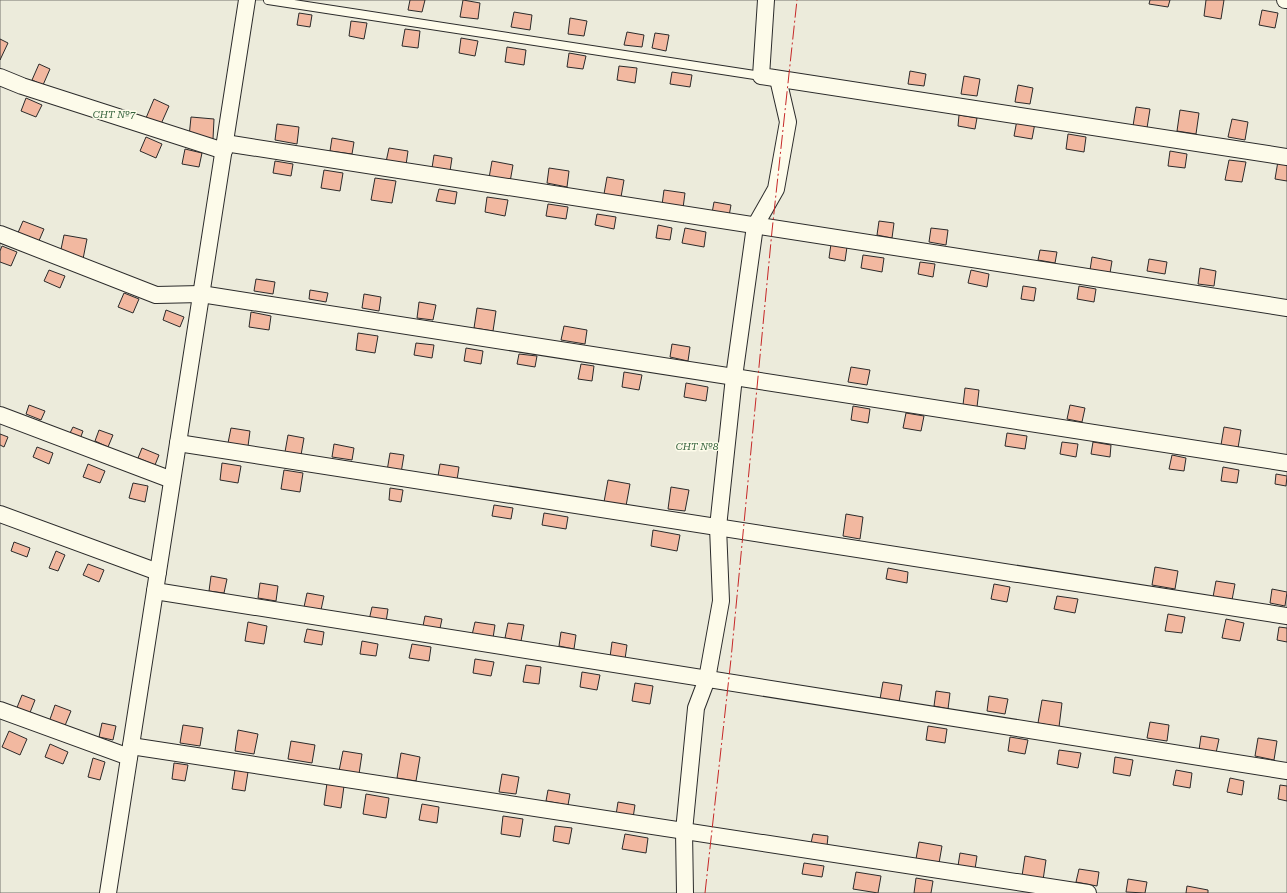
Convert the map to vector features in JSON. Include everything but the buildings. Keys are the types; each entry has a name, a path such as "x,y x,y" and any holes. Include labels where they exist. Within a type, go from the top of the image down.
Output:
{"street":[{"path":"108,893 247,0"},
{"path":"766,0 761,76 1287,157"},
{"path":"0,78 224,147 755,226 1287,308"},
{"path":"686,893 684,831 696,708 707,680 721,601 718,527 734,377 755,226 776,189 788,122 778,79"},
{"path":"0,234 156,295 201,294 1287,463"},
{"path":"0,416 172,480"},
{"path":"178,443 1287,616"},
{"path":"0,514 158,572"},
{"path":"155,591 1287,772"},
{"path":"0,710 130,751 684,831 1088,893"}],"lane":[{"path":"268,0 761,76"}],"green space":[{"name":"СНТ №8","path":"0,0 1287,0 1287,893 0,893"}],"power":[{"path":"705,893 731,659 772,231 797,0"}],"park label":[{"name":"СНТ №7","path":"114,114"}]}
